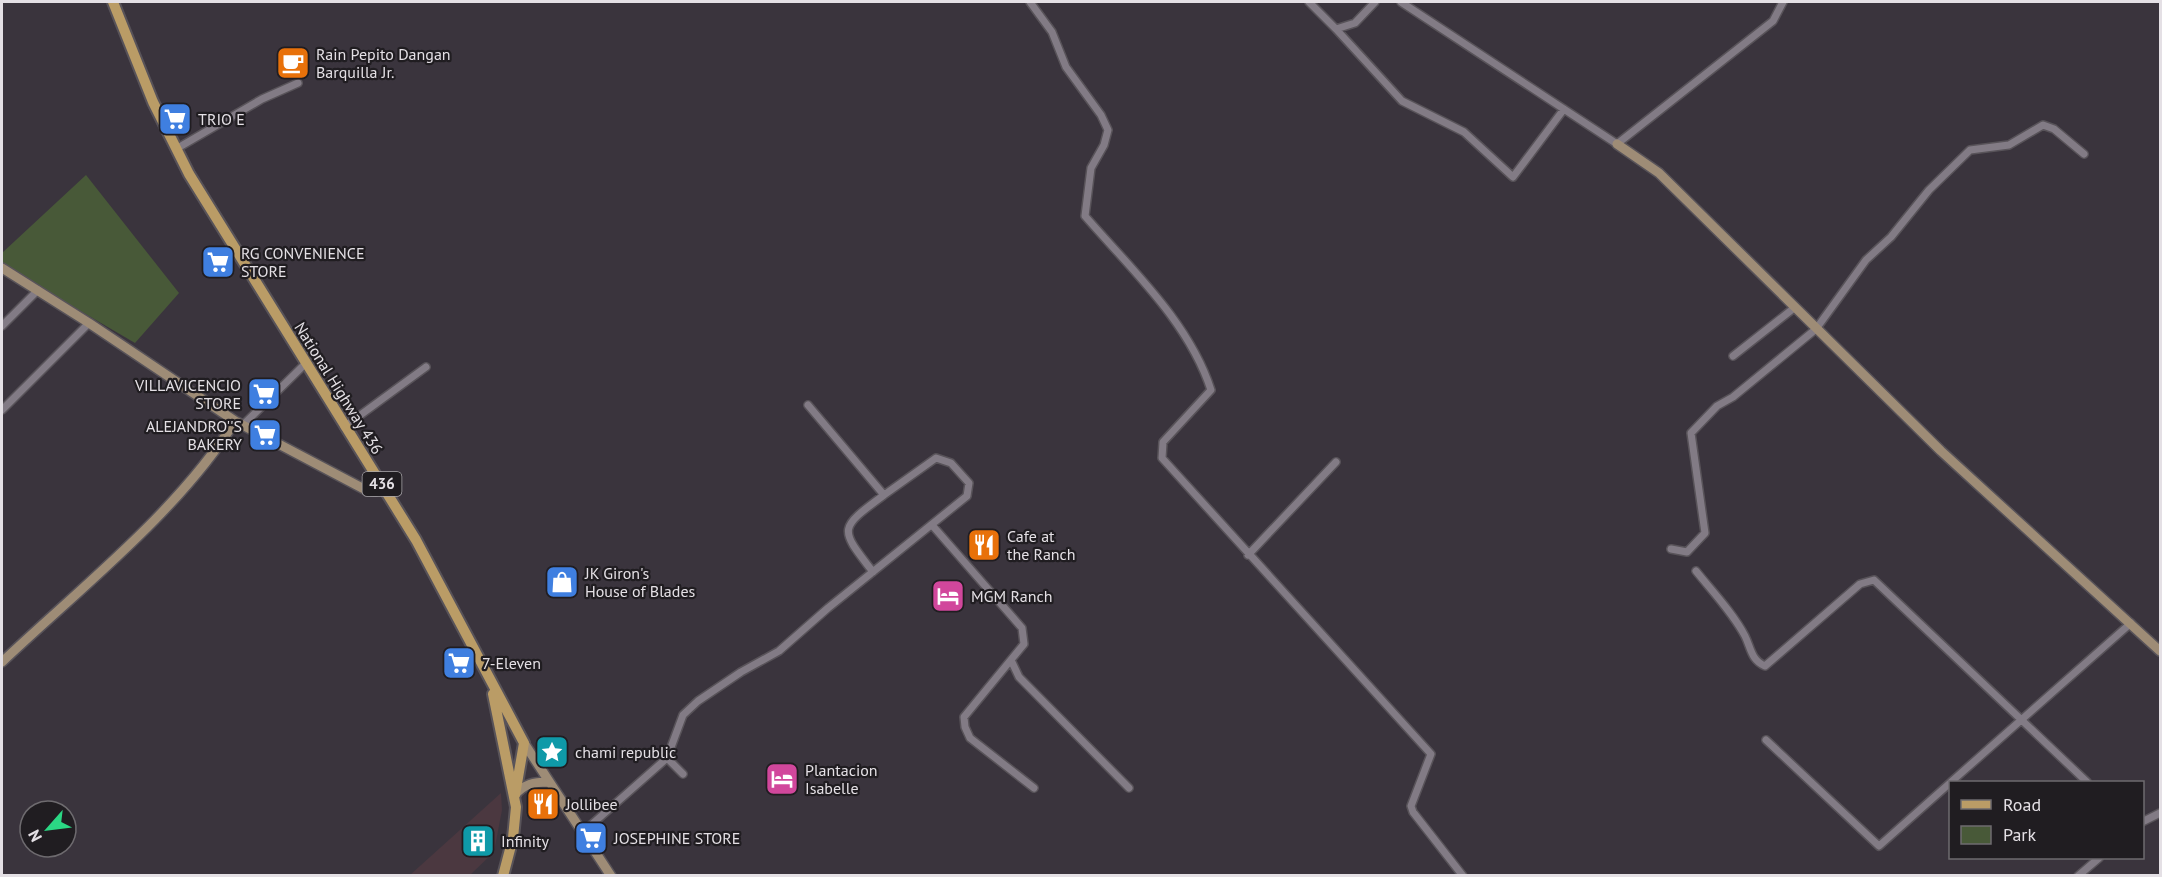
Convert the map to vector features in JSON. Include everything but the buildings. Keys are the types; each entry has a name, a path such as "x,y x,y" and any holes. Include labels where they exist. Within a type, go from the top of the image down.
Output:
{"main road":[{"name":"National Highway 436","path":"113,2 149,91 176,149 205,202 416,540 524,743"},
{"path":"490,680 515,795"},
{"path":"503,876 513,838 515,795 524,743"}],"street":[{"path":"1030,2 1052,32 1066,67 1101,115 1108,130 1104,145 1091,168 1085,216 1164,307 1204,368 1211,390 1163,442 1162,458 1248,555 1431,753 1411,806 1413,812 1463,876"},
{"path":"1309,2 1402,102 1464,132 1513,177 1564,109"},
{"path":"1336,29 1355,22 1375,2"},
{"path":"1401,2 1659,173 1941,451 2131,622 2160,651"},
{"path":"1617,144 1773,21 1783,2"},
{"path":"176,149 262,99 298,83"},
{"path":"1671,549 1687,552 1705,533 1691,433 1717,406 1733,397 1816,329 1866,260 1891,237 1929,190 1970,150 2009,145 2043,126 2054,129 2084,154"},
{"path":"2,268 39,290 239,423 364,489 375,491 384,487"},
{"path":"2,326 39,290"},
{"path":"1733,356 1794,308"},
{"path":"2,410 89,323"},
{"path":"2,662 163,512 239,423 306,363"},
{"path":"344,428 426,367"},
{"path":"808,405 884,495"},
{"path":"582,833 667,758 683,715 741,672 779,651 968,496 969,483 951,463 936,458 854,517 848,529 848,539 873,572"},
{"path":"1248,555 1336,462"},
{"path":"932,525 1022,628 1024,644 964,717 970,738 1034,788"},
{"path":"1696,571 1744,633 1752,655 1758,663 1765,666 1860,584 1874,580 2085,781"},
{"path":"1953,781 2131,622"},
{"path":"1011,660 1019,677 1129,788"},
{"path":"1766,740 1879,846 1949,785"},
{"name":"National Highway 436","path":"524,743 611,876"},
{"path":"667,758 683,774"},
{"path":"515,795 521,787 548,782"},
{"path":"2144,821 2160,813"},
{"path":"2078,876 2097,859"}],"shaded area":[{"path":"501,793 502,810 494,852 470,875 410,875"}],"green space":[{"path":"86,175 179,293 135,343 2,265 2,253"}],"place":[{"name":"Rain Pepito Dangan Barquilla Jr.","path":"293,63"},
{"name":"TRIO E","path":"175,119"},
{"name":"RG CONVENIENCE STORE","path":"218,262"},
{"name":"VILLAVICENCIO STORE","path":"264,394"},
{"name":"ALEJANDRO''S BAKERY","path":"265,435"},
{"name":"Cafe at the Ranch","path":"984,545"},
{"name":"JK Giron's House of Blades","path":"562,582"},
{"name":"MGM Ranch","path":"948,596"},
{"name":"7-Eleven","path":"459,663"},
{"name":"chami republic","path":"552,752"},
{"name":"Plantacion Isabelle","path":"782,779"},
{"name":"Jollibee","path":"543,804"},
{"name":"JOSEPHINE STORE","path":"591,838"},
{"name":"Infinity","path":"478,841"}]}
